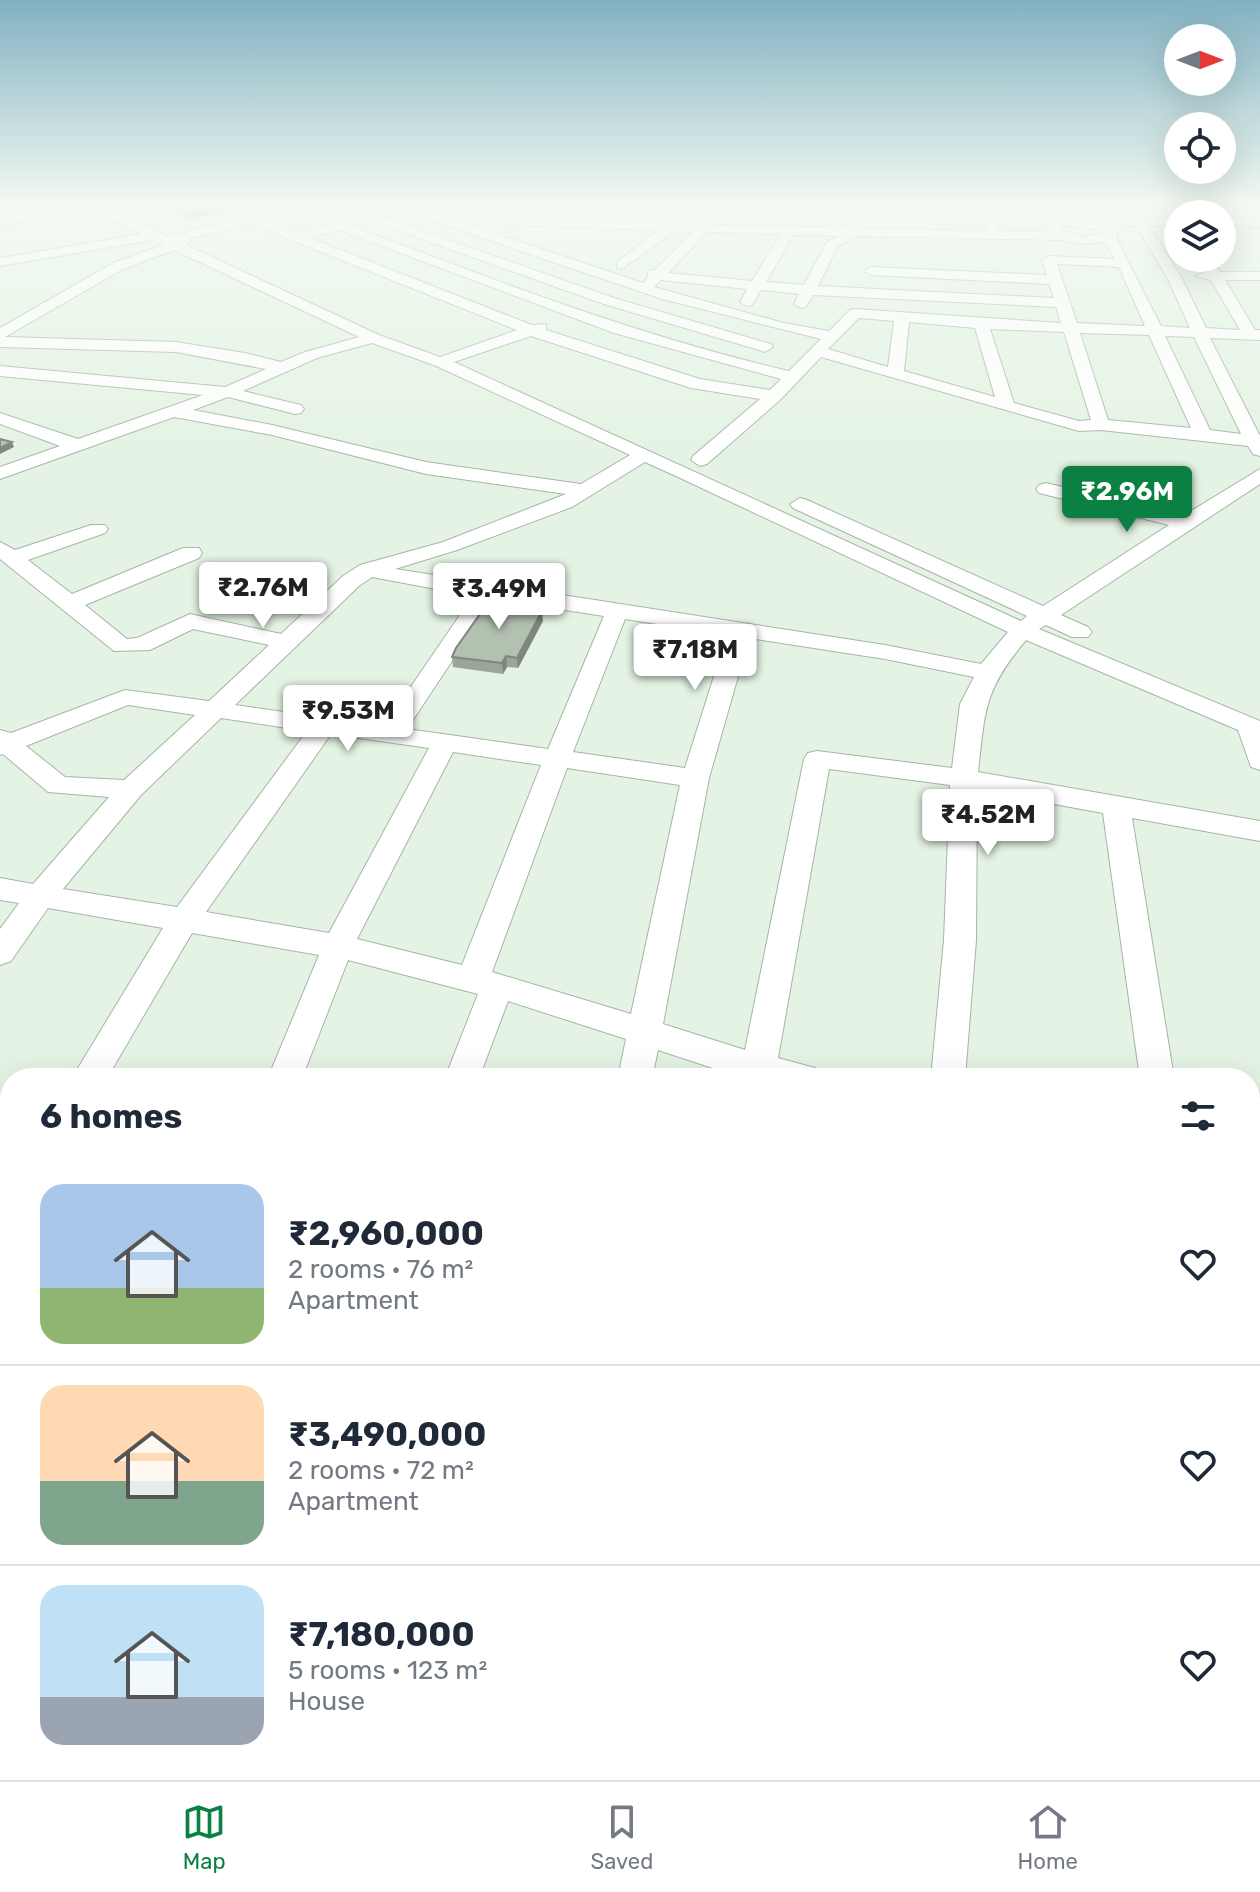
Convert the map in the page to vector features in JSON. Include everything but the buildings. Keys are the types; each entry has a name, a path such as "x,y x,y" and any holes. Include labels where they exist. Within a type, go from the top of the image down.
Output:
{"street":[{"path":"0,334 78,289"},
{"path":"273,289 373,338 448,360 529,390 707,463 855,313 864,289"},
{"path":"285,289 448,360 641,456 1256,721 1260,761"},
{"path":"428,289 533,331 697,384 774,396"},
{"path":"505,289 573,315 736,365 792,377"},
{"path":"575,289 765,347"},
{"path":"448,360 533,331 638,289"},
{"path":"645,289 783,327 832,336"},
{"path":"733,314 743,307 756,289"},
{"path":"796,289 1061,303"},
{"path":"1057,289 1072,328 1101,425"},
{"path":"1136,289 1203,435"},
{"path":"1180,289 1256,446"},
{"path":"1229,289 1255,334"},
{"path":"736,365 765,347 808,290"},
{"path":"855,313 981,324 1255,334"},
{"path":"895,374 902,317"},
{"path":"981,324 1006,406"},
{"path":"0,473 227,392 279,367 373,338"},
{"path":"0,342 143,344 242,355 279,367"},
{"path":"817,351 1079,426 1101,425 1203,435 1256,446"},
{"path":"0,371 227,392 295,409"},
{"path":"1241,420 1260,408"},
{"path":"173,412 272,430 426,468 586,491"},
{"path":"0,418 76,445"},
{"path":"0,953 40,896 131,789 351,581 368,570 450,546 565,503 641,456"},
{"path":"949,1068 960,940 964,778 973,704 988,673 1032,623 1237,493 1260,475"},
{"path":"1046,489 1186,523"},
{"path":"789,499 1032,623"},
{"path":"6,553 98,529"},
{"path":"6,553 122,646 142,645 190,621 286,642"},
{"path":"68,604 191,553"},
{"path":"368,570 885,652 988,673"},
{"path":"391,734 487,591"},
{"path":"464,1068 486,982 557,758 617,611"},
{"path":"636,1068 695,778 740,630"},
{"path":"2,743 125,697 695,778"},
{"path":"95,1068 184,920 325,725"},
{"path":"289,1068 338,946 445,742"},
{"path":"2,743 58,786 131,789"},
{"path":"759,1068 817,759 964,778 1260,831"},
{"path":"1116,805 1156,1068"},
{"path":"0,889 338,946 486,982 756,1068"}]}
